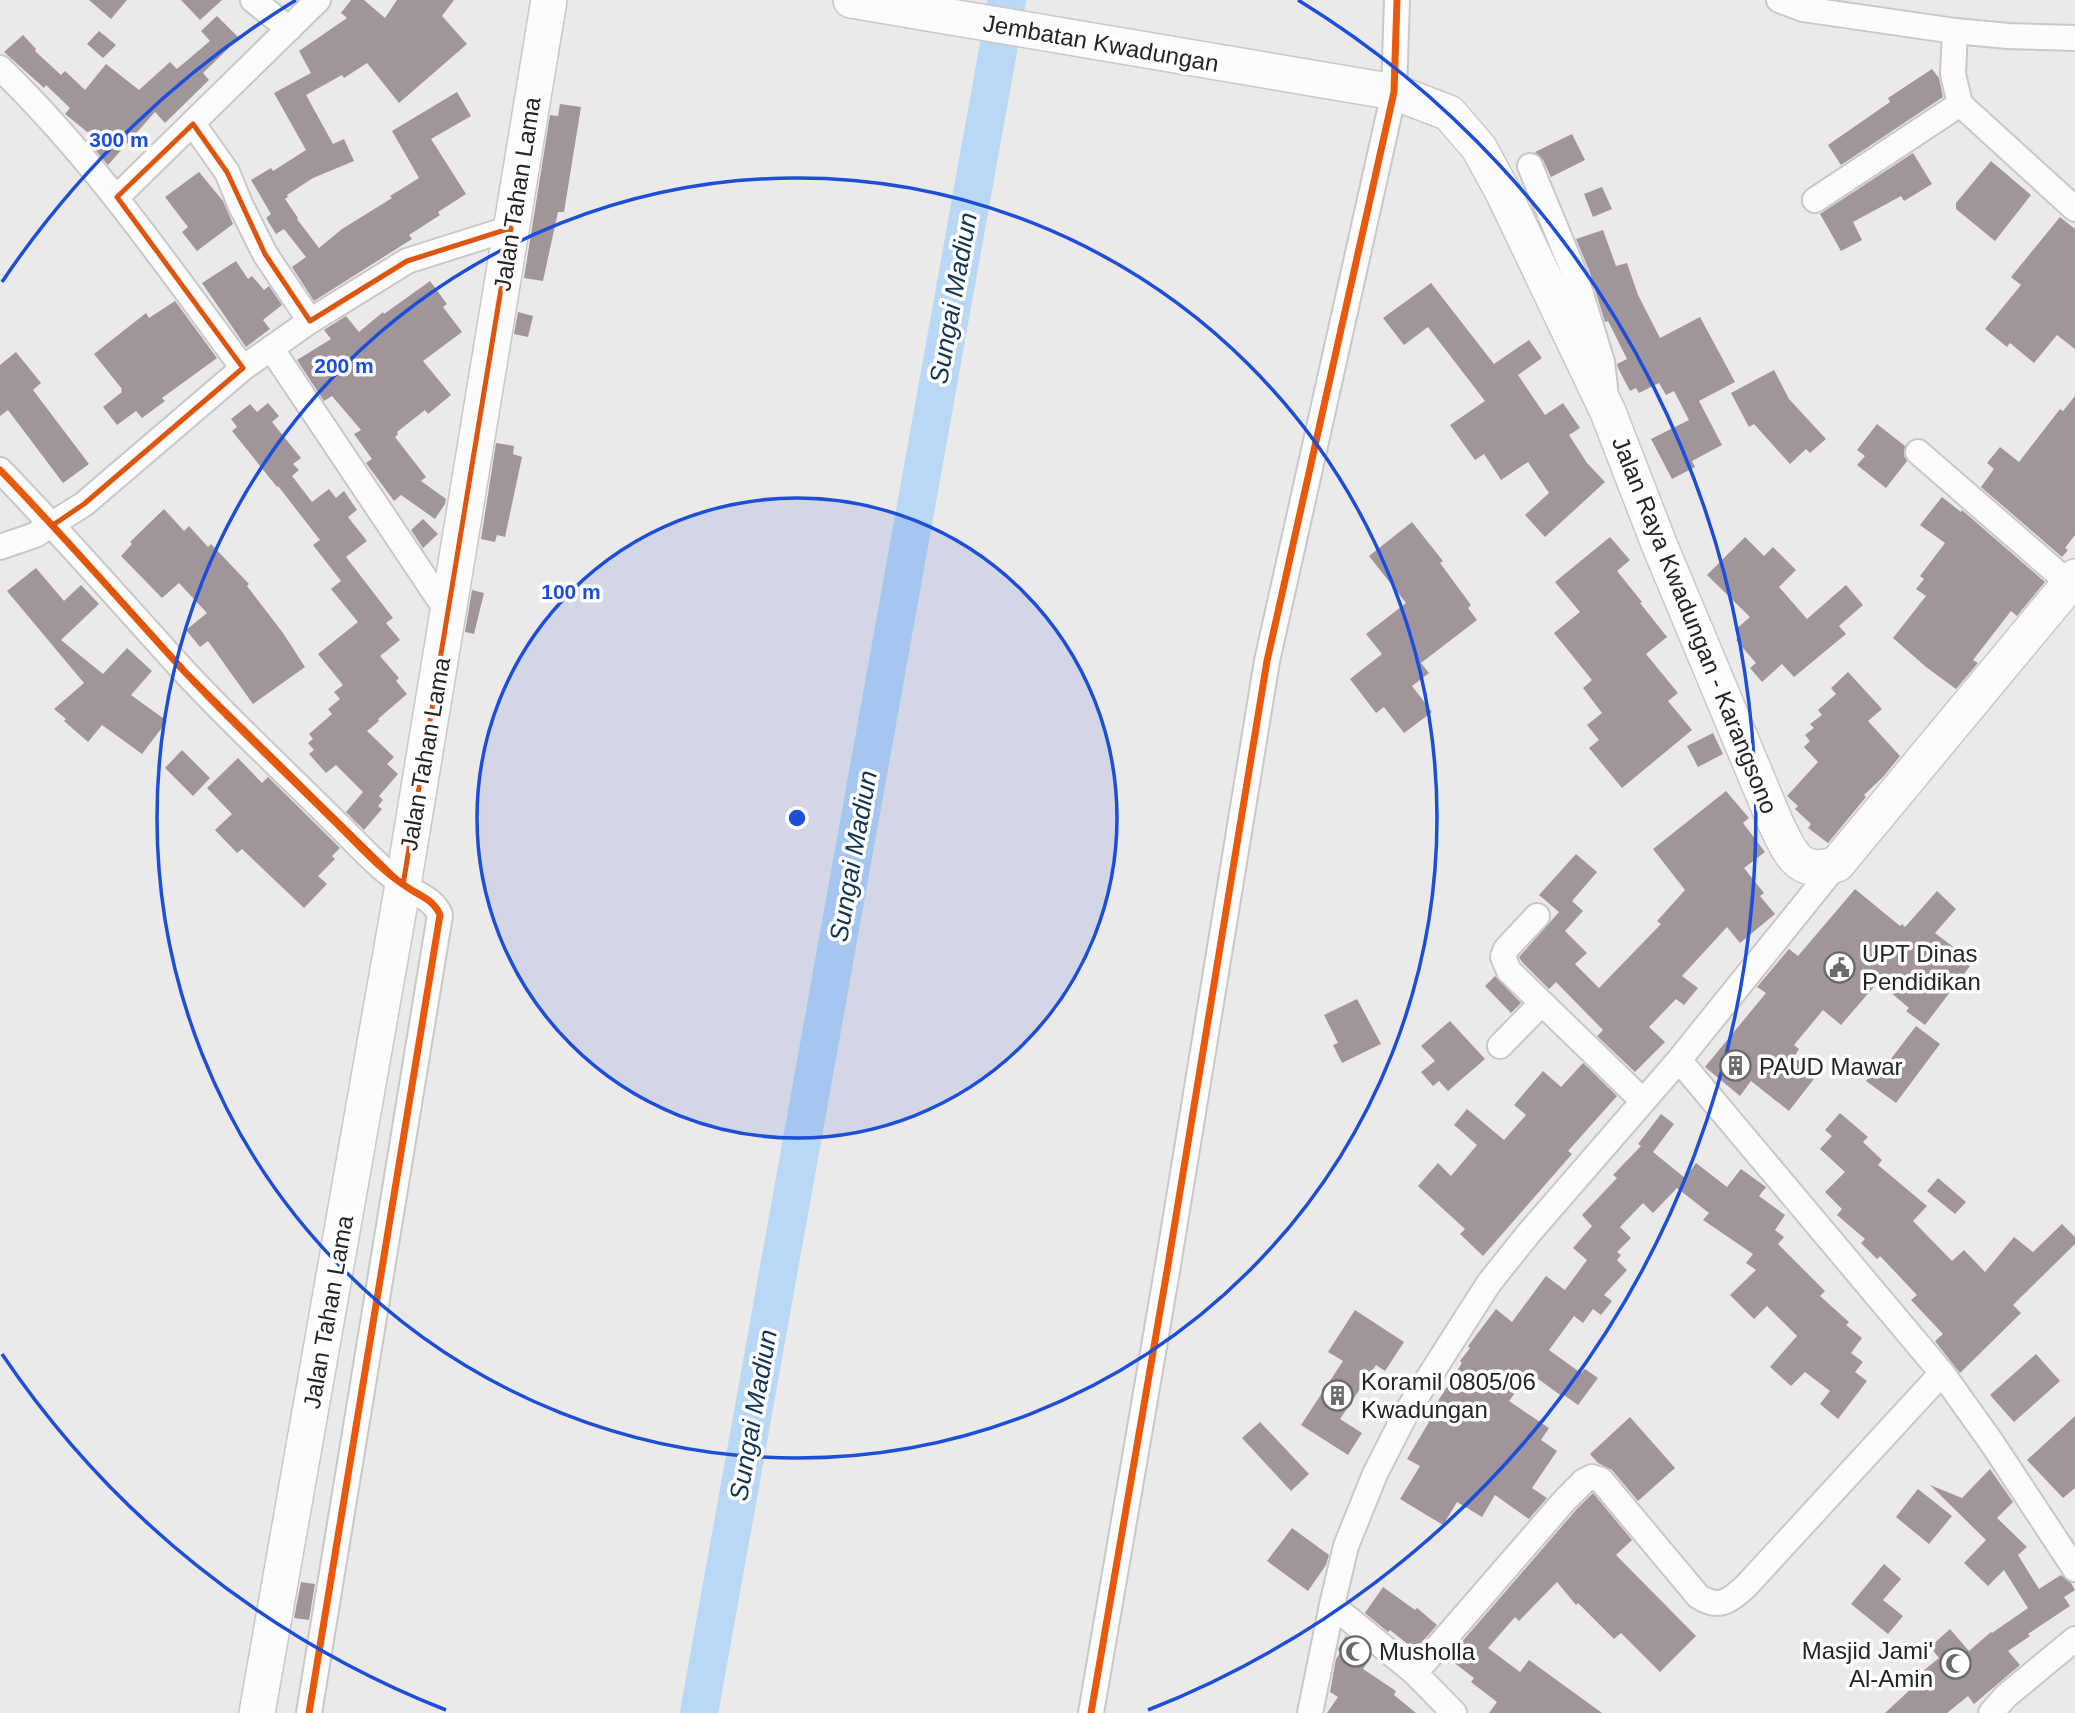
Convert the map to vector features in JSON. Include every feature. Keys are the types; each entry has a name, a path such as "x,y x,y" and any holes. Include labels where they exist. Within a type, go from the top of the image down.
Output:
{"main road":[{"name":"Jalan Tahan Lama","path":"257,1713 403,885 549,0"},
{"name":"Jembatan Kwadungan","path":"851,0 1352,85"},
{"name":"Jalan Raya Kwadungan - Karangsono","path":"1352,85 1394,92 1449,113 1479,148 1503,192 1608,412 1714,678 1791,855"},
{"path":"1791,855 1809,867 1822,869 1836,864 2072,580"}],"street":[{"path":"253,0 289,29"},
{"path":"117,197 318,0"},
{"path":"1091,1713 1267,661 1394,92 1397,0"},
{"path":"1779,0 1803,9 1955,31 2075,38"},
{"path":"1955,31 1953,75 1960,104 2075,209"},
{"path":"0,68 117,197 243,368"},
{"path":"1815,200 1960,104"},
{"path":"193,124 227,172 265,254 310,321"},
{"path":"1530,166 1575,275 1602,362 1608,412"},
{"path":"0,547 35,535 85,504 243,368 310,321 407,261 511,228"},
{"path":"271,348 449,614"},
{"path":"1918,452 2072,580"},
{"path":"0,470 212,699 374,860 403,885 430,901 440,915 309,1713"},
{"path":"1791,855 1796,884 1792,920"},
{"path":"1310,1713 1346,1546 1361,1506 1406,1413 1489,1283 1679,1060 1836,864"},
{"path":"1537,916 1506,949 1503,957 1509,971 1643,1101"},
{"path":"1500,1046 1542,1003"},
{"path":"1679,1060 1942,1373 2072,1558"},
{"path":"1415,1673 1565,1500 1584,1481 1592,1477 1601,1480 1698,1596 1707,1602 1730,1601 1942,1373"},
{"path":"1332,1605 1415,1673 1454,1713"},
{"path":"1991,1713 2006,1696 2075,1639"}],"highlighted area":[{"path":"193,124 227,172 265,254 310,321 407,261 511,228 403,885 185,671 53,525 84,504 243,368 117,197"}],"building":[{"path":"89,0 127,0 111,19"},
{"path":"181,0 222,0 200,20"},
{"path":"351,0 364,0 385,18 397,0 454,0 442,16 467,44 399,103 367,63 344,78 342,75 306,95 333,144 344,139 354,161 313,178 285,199 319,248 342,229 419,178 392,131 457,92 471,116 431,139 466,194 409,235 412,239 314,301 292,267 306,257 284,229 276,234 266,218 271,214 251,180 271,168 273,171 306,150 274,93 311,73 299,51 347,18 341,13"},
{"path":"217,16 239,38 203,73 209,80 165,123 155,112 108,165 87,140 91,135 65,114 70,108 4,52 23,35 35,51 61,75 65,71 85,90 106,64 139,90 170,62 177,69 210,41 201,31"},
{"path":"99,31 116,45 103,58 87,44"},
{"path":"1932,69 1939,78 1943,97 1841,165 1828,145 1890,102 1888,98"},
{"path":"560,104 581,107 564,212 558,212 543,281 524,278 550,115 558,116"},
{"path":"1572,134 1585,160 1551,177 1543,160 1535,152"},
{"path":"1913,153 1932,184 1904,201 1901,196 1853,222 1862,240 1841,251 1820,214"},
{"path":"1991,161 2031,195 1995,241 1956,209 1956,203"},
{"path":"199,172 223,201 233,224 197,251 182,232 188,227 165,197"},
{"path":"1602,187 1612,209 1593,217 1584,194"},
{"path":"2060,217 2075,229 2075,349 2057,335 2034,363 2010,343 2007,347 1985,329 2021,285 2011,277"},
{"path":"1603,230 1616,266 1627,263 1638,295 1660,338 1700,317 1735,382 1699,401 1722,445 1692,461 1695,467 1672,479 1651,439 1689,420 1674,391 1666,395 1659,383 1639,393 1636,388 1630,391 1618,368 1617,364 1627,359 1608,321 1605,322 1576,239"},
{"path":"236,261 248,279 252,276 264,290 269,286 282,305 263,320 270,329 246,347 202,283"},
{"path":"430,281 447,304 443,307 462,332 423,361 451,395 428,414 425,410 397,432 395,437 426,477 421,481 446,499 435,519 401,495 394,501 366,463 372,459 354,434 361,430 332,396 324,401 297,360 331,339 324,330 346,316 359,332 383,312 384,314"},
{"path":"1431,283 1494,364 1529,340 1542,358 1518,375 1545,415 1563,403 1580,428 1569,435 1587,463 1605,482 1545,537 1525,515 1549,493 1528,462 1501,480 1484,454 1475,460 1450,425 1485,401 1428,327 1404,345 1383,318"},
{"path":"175,301 217,358 162,398 165,401 142,418 136,411 117,425 103,407 122,392 122,389 94,354 146,313 149,318"},
{"path":"518,312 533,316 528,337 514,334"},
{"path":"16,352 41,383 33,390 89,464 63,483 8,410 0,416 0,365"},
{"path":"1774,370 1789,399 1826,439 1810,453 1806,449 1790,464 1754,424 1749,427 1731,393"},
{"path":"2075,396 2075,535 2062,557 1981,487 1994,469 1987,463 2000,447 2019,462 2060,409 2063,411"},
{"path":"268,403 279,416 272,422 301,458 293,464 299,470 292,476 312,502 329,489 336,498 344,491 357,510 348,517 367,541 346,557 393,618 386,623 400,640 380,656 399,678 396,681 407,694 367,731 394,757 387,764 398,774 379,796 383,800 378,806 382,809 364,830 346,812 363,792 336,765 326,773 309,754 314,750 308,743 313,739 309,734 332,714 328,709 340,699 334,692 343,685 318,654 358,622 331,589 341,581 313,545 320,540 232,431 237,427 231,419 250,404 257,412"},
{"path":"1877,424 1905,446 1904,456 1907,461 1886,488 1857,465 1865,456 1857,450"},
{"path":"496,443 514,446 513,454 522,457 505,537 497,535 495,542 481,539"},
{"path":"1942,497 1961,512 1962,510 2045,582 2017,616 2011,611 1973,660 1978,663 1956,689 1893,638 1926,596 1916,589 1924,579 1920,576 1945,543 1920,525"},
{"path":"164,509 184,531 189,526 208,547 211,544 249,584 247,586 305,667 253,704 208,641 200,647 186,630 207,613 179,583 162,598 121,556 132,544 130,542"},
{"path":"423,519 438,534 423,548 411,530"},
{"path":"1412,522 1443,561 1440,563 1471,605 1468,608 1477,620 1421,663 1429,673 1412,686 1432,712 1404,733 1384,707 1376,713 1350,679 1382,654 1366,634 1406,603 1369,556"},
{"path":"1610,537 1630,560 1617,571 1667,637 1646,654 1678,693 1668,701 1692,730 1622,788 1589,748 1599,740 1587,725 1602,713 1583,688 1592,680 1554,633 1580,612 1555,582"},
{"path":"1745,537 1764,556 1773,547 1796,570 1779,587 1807,619 1846,585 1863,605 1839,626 1846,634 1794,677 1782,664 1762,682 1750,668 1756,663 1736,640 1740,636 1735,630 1750,617 1707,575"},
{"path":"36,568 64,601 81,585 99,604 61,640 103,674 127,648 152,671 131,695 167,721 142,754 102,725 88,742 54,709 84,683 7,591"},
{"path":"472,590 484,593 474,634 465,632"},
{"path":"1848,672 1882,709 1868,721 1900,756 1864,795 1866,797 1828,843 1808,828 1811,824 1795,809 1798,806 1787,796 1818,762 1804,747 1810,741 1805,735 1814,728 1810,724 1822,715 1818,710 1836,694 1831,688"},
{"path":"1713,733 1723,754 1698,767 1687,746"},
{"path":"182,750 210,778 193,796 165,768"},
{"path":"238,758 262,783 268,777 340,848 332,856 335,859 318,876 327,884 304,908 242,849 237,853 215,830 232,814 207,788"},
{"path":"1726,791 1749,818 1743,823 1765,852 1744,868 1764,893 1760,896 1775,914 1740,943 1727,927 1682,976 1698,988 1684,1005 1676,999 1649,1027 1665,1042 1635,1072 1597,1036 1603,1030 1556,982 1549,989 1519,957 1559,912 1539,895 1576,854 1597,872 1572,901 1583,911 1565,931 1587,953 1575,964 1599,988 1661,924 1657,921 1685,890 1653,849"},
{"path":"1855,889 1900,926 1902,924 1905,927 1937,891 1956,909 1935,933 1973,962 1925,1025 1906,1011 1909,1008 1878,982 1841,1025 1823,1010 1794,1045 1799,1049 1794,1057 1817,1075 1789,1111 1751,1081 1740,1096 1705,1067 1766,993 1757,987 1789,949 1798,956"},
{"path":"1495,976 1521,1003 1511,1013 1485,986"},
{"path":"1357,999 1381,1044 1342,1063 1333,1045 1338,1043 1324,1015"},
{"path":"1450,1021 1485,1059 1448,1091 1439,1081 1433,1086 1421,1072 1435,1061 1421,1046"},
{"path":"1916,1026 1940,1044 1896,1103 1866,1081 1879,1064 1884,1068"},
{"path":"1583,1063 1617,1096 1568,1151 1572,1154 1483,1256 1460,1234 1465,1229 1418,1186 1438,1163 1451,1176 1477,1145 1454,1125 1467,1109 1504,1140 1526,1115 1514,1105 1543,1071 1561,1087"},
{"path":"1840,1113 1868,1137 1863,1142 1882,1160 1878,1165 1927,1206 1913,1221 1952,1261 1964,1250 1985,1272 2014,1237 2033,1252 2062,1224 2075,1237 2075,1244 2013,1305 2021,1313 1960,1373 1935,1341 1943,1334 1911,1300 1917,1295 1880,1256 1877,1259 1861,1243 1865,1239 1837,1215 1842,1209 1825,1192 1845,1172 1820,1149 1832,1136 1825,1130"},
{"path":"1661,1114 1674,1124 1653,1152 1685,1178 1696,1163 1727,1187 1741,1169 1766,1187 1759,1196 1785,1215 1775,1230 1784,1237 1778,1244 1825,1291 1820,1296 1849,1322 1846,1325 1862,1338 1851,1353 1863,1362 1855,1372 1867,1381 1838,1419 1820,1404 1830,1391 1805,1372 1791,1386 1770,1367 1797,1336 1767,1306 1754,1319 1730,1295 1756,1270 1746,1263 1753,1254 1703,1220 1709,1213 1677,1188 1653,1213 1643,1203 1620,1227 1631,1238 1617,1252 1621,1255 1617,1260 1627,1270 1604,1295 1612,1301 1601,1315 1593,1309 1583,1323 1574,1316 1549,1350 1581,1373 1585,1369 1598,1378 1578,1405 1530,1373 1509,1401 1549,1428 1541,1440 1557,1451 1532,1488 1547,1498 1529,1519 1495,1495 1482,1517 1457,1502 1443,1525 1400,1499 1420,1466 1407,1459 1429,1422 1426,1420 1462,1363 1460,1361 1470,1348 1468,1346 1496,1309 1512,1322 1546,1276 1565,1290 1587,1260 1573,1248 1592,1226 1582,1215 1617,1178 1613,1175 1641,1146 1638,1144"},
{"path":"1938,1178 1966,1202 1955,1214 1927,1191"},
{"name":"Koramil 0805/06 Kwadungan","path":"1355,1310 1404,1342 1385,1371 1376,1365 1340,1419 1362,1433 1348,1455 1301,1425 1343,1361 1328,1352"},
{"path":"2036,1354 2060,1381 2014,1422 1990,1395"},
{"path":"2075,1416 2075,1488 2063,1498 2027,1460"},
{"path":"1630,1417 1675,1468 1638,1501 1612,1470 1598,1463 1590,1454"},
{"path":"1260,1422 1309,1474 1291,1491 1242,1438"},
{"path":"1990,1469 2013,1502 1997,1518 2027,1547 2018,1555 2039,1589 2061,1575 2071,1583 2075,1590 2064,1597 2070,1606 2008,1651 2020,1665 1974,1704 1968,1696 1947,1713 1885,1713 1926,1675 1923,1671 1939,1658 1930,1647 1950,1629 1969,1651 1991,1632 2028,1608 2004,1570 1988,1586 1964,1563 1986,1540 1930,1485 1962,1498"},
{"path":"1918,1489 1952,1516 1929,1544 1896,1517"},
{"path":"1593,1493 1632,1540 1616,1555 1696,1636 1660,1672 1621,1633 1614,1639 1578,1603 1576,1605 1557,1582 1519,1621 1515,1617 1488,1648 1520,1672 1529,1660 1602,1713 1489,1713 1497,1702 1471,1682 1474,1678 1448,1658"},
{"path":"1292,1528 1329,1555 1326,1565 1308,1591 1267,1561"},
{"path":"1884,1564 1901,1579 1883,1600 1903,1616 1888,1634 1851,1604"},
{"path":"301,1582 315,1584 309,1620 294,1618"},
{"path":"1383,1587 1415,1610 1417,1608 1437,1625 1415,1650 1365,1613"},
{"path":"1346,1636 1371,1657 1363,1669 1396,1691 1394,1695 1416,1713 1327,1713 1338,1697 1330,1692 1336,1659 1341,1652 1338,1650"}],"waterway":[{"name":"Sungai Madiun","path":"699,1713 1007,0"}],"cycle path":[{"path":"1091,1713 1267,661 1394,92 1397,0"},
{"path":"0,470 219,708 375,862 429,901 440,915 309,1713"}],"place":[{"name":"UPT Dinas Pendidikan","path":"1839,967"},
{"name":"PAUD Mawar","path":"1736,1066"},
{"name":"Koramil 0805/06 Kwadungan","path":"1338,1395"},
{"name":"Musholla","path":"1356,1651"},
{"name":"Masjid Jami' Al-Amin","path":"1956,1664"}]}
